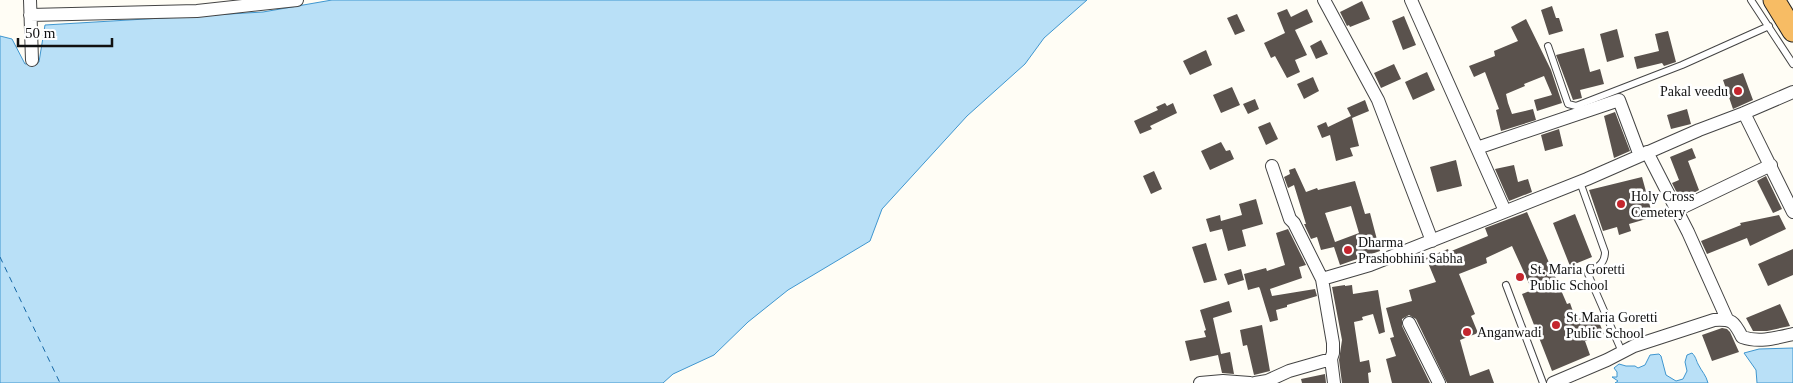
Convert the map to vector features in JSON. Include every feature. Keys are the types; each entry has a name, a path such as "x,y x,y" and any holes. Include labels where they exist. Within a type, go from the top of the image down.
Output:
{"highway":[{"path":"1774,0 1793,31"}],"street":[{"path":"30,0 32,60"},
{"path":"30,15 297,0"},
{"path":"1324,0 1378,100 1432,241"},
{"path":"1411,0 1505,211"},
{"path":"1322,279 1370,265 1432,241 1580,182 1699,130 1793,92"},
{"path":"1477,148 1619,100 1643,154 1677,210 1727,319 1736,325 1742,337 1753,341 1793,334"},
{"path":"1744,113 1793,212"},
{"path":"1677,210 1771,165"},
{"path":"1272,166 1290,219 1294,223 1322,279 1333,343 1331,359 1334,383"},
{"path":"1553,383 1634,346 1714,320 1727,319"},
{"path":"1409,324 1439,383"},
{"path":"1255,383 1267,381 1289,371 1331,359"},
{"path":"1200,383 1224,380 1250,383"}],"lane":[{"path":"1751,0 1793,64"},
{"path":"1548,46 1568,104 1576,106 1682,65 1768,26"},
{"path":"1580,182 1605,252 1605,259 1601,265 1588,274 1622,352"},
{"path":"1506,285 1543,383"}],"water":[{"path":"332,0 1087,0 1044,38 1025,64 967,116 882,209 870,241 788,290 748,322 714,355 673,374 663,383 0,383 0,36 12,39 25,64 39,62 45,25 263,12"},
{"path":"1793,348 1793,383 1757,383 1756,370 1744,353 1759,349"},
{"path":"1692,353 1708,383 1615,383 1618,381 1612,377 1617,377 1617,372 1614,368 1619,364 1638,368 1645,365 1650,355 1659,354 1666,375 1676,381 1683,379 1687,371 1685,362 1687,355"}],"building":[{"path":"1362,1 1370,19 1350,27 1349,25 1347,26 1340,12"},
{"path":"1552,6 1556,18 1559,18 1563,31 1549,35 1541,10"},
{"path":"1287,9 1291,17 1307,9 1313,22 1295,30 1307,55 1295,60 1300,72 1287,78 1275,56 1271,58 1264,43 1285,33 1277,13"},
{"path":"1237,14 1245,31 1235,35 1227,18"},
{"path":"1404,16 1416,45 1403,50 1392,21"},
{"path":"1526,19 1551,70 1562,103 1537,111 1534,100 1552,95 1544,76 1524,84 1525,86 1506,94 1508,103 1512,114 1533,109 1536,120 1501,131 1496,110 1499,109 1485,72 1474,77 1469,66 1495,56 1494,51 1518,41 1511,27"},
{"path":"1617,29 1624,57 1607,62 1600,34"},
{"path":"1668,31 1676,62 1664,66 1662,63 1637,69 1634,57 1659,51 1655,34"},
{"path":"1321,40 1328,54 1316,59 1310,46"},
{"path":"1584,48 1590,72 1600,69 1604,84 1580,90 1582,98 1573,100 1556,55"},
{"path":"1206,50 1212,65 1190,75 1183,61"},
{"path":"1394,64 1401,79 1381,88 1374,73"},
{"path":"1427,72 1435,90 1413,100 1405,82"},
{"name":"Pakal veedu","path":"1743,73 1753,100 1733,109 1723,80"},
{"path":"1313,77 1319,91 1304,99 1297,84"},
{"path":"1232,87 1240,105 1221,113 1213,95"},
{"path":"1255,99 1259,109 1248,114 1243,104"},
{"path":"1365,100 1369,111 1352,118 1359,146 1350,148 1353,156 1336,161 1330,135 1322,138 1317,126 1326,122 1328,127 1351,116 1347,108"},
{"path":"1165,103 1167,106 1173,103 1177,113 1150,126 1152,129 1140,134 1134,121 1158,110 1156,107"},
{"path":"1687,109 1691,124 1671,129 1667,115"},
{"path":"1615,112 1630,151 1614,158 1604,116"},
{"path":"1270,122 1278,139 1266,145 1258,127"},
{"path":"1559,129 1563,146 1545,151 1541,135"},
{"path":"1221,142 1226,151 1230,150 1234,159 1210,170 1201,151"},
{"path":"1692,148 1696,158 1688,161 1699,190 1688,196 1687,193 1679,197 1672,183 1679,180 1670,157"},
{"path":"1456,160 1462,186 1437,192 1430,167"},
{"path":"1514,165 1518,182 1528,179 1532,192 1509,201 1495,169"},
{"path":"1295,168 1306,192 1355,181 1365,214 1370,213 1380,251 1340,265 1334,247 1321,250 1317,237 1311,239 1304,224 1306,224 1294,185 1288,188 1284,177 1290,174 1289,170","holes":["1351,206 1359,233 1335,242 1325,213"]},
{"path":"1154,171 1162,189 1151,194 1143,176"},
{"path":"1766,176 1782,209 1773,213 1757,181"},
{"name":"Holy Cross Cemetery","path":"1642,177 1653,217 1629,224 1631,231 1619,235 1617,227 1603,231 1589,190"},
{"path":"1256,199 1263,224 1242,230 1246,246 1228,251 1222,229 1210,232 1206,219 1220,215 1221,221 1242,215 1239,204"},
{"path":"1527,212 1567,304 1570,303 1576,320 1595,313 1604,334 1585,341 1590,355 1552,371 1522,294 1532,290 1512,246 1486,258 1487,263 1459,274 1475,314 1471,316 1478,333 1460,340 1470,376 1489,369 1494,383 1447,383 1416,319 1409,315 1402,319 1402,326 1430,383 1392,383 1386,359 1396,356 1390,338 1394,337 1386,308 1412,301 1409,290 1436,282 1426,258 1448,249 1449,252 1488,236 1485,228"},
{"path":"1575,214 1592,257 1570,266 1553,223"},
{"path":"1779,215 1786,229 1750,246 1747,238 1707,254 1701,241 1741,225 1740,223"},
{"path":"1288,229 1306,265 1299,267 1302,278 1270,289 1272,296 1315,289 1317,296 1276,310 1278,320 1270,322 1259,287 1248,290 1244,274 1266,268 1267,271 1285,265 1276,233"},
{"path":"1206,243 1217,280 1204,283 1192,247"},
{"path":"1793,249 1793,275 1768,286 1758,264"},
{"path":"1241,269 1244,280 1228,285 1224,274"},
{"path":"1352,285 1353,294 1378,290 1385,332 1379,334 1373,314 1362,317 1363,320 1354,322 1360,362 1369,360 1371,372 1368,373 1369,383 1342,383 1339,360 1342,340 1332,287"},
{"path":"1229,301 1232,312 1213,318 1221,354 1230,352 1234,374 1222,373 1218,355 1190,361 1185,341 1206,337 1204,331 1206,330 1200,310"},
{"path":"1780,304 1790,326 1767,331 1753,331 1746,318"},
{"path":"1262,325 1270,371 1254,375 1247,345 1243,346 1240,330"},
{"path":"1722,328 1730,332 1739,352 1712,361 1702,335"},
{"path":"1325,374 1326,383 1302,383 1301,379"}],"ferry route":[{"path":"0,257 60,383"}],"place":[{"name":"Pakal veedu","path":"1738,91"},
{"name":"Holy Cross Cemetery","path":"1621,204"},
{"name":"Dharma Prashobhini Sabha","path":"1348,250"},
{"name":"St. Maria Goretti Public School","path":"1520,277"},
{"name":"St Maria Goretti Public School","path":"1556,325"},
{"name":"Anganwadi","path":"1467,332"}]}
